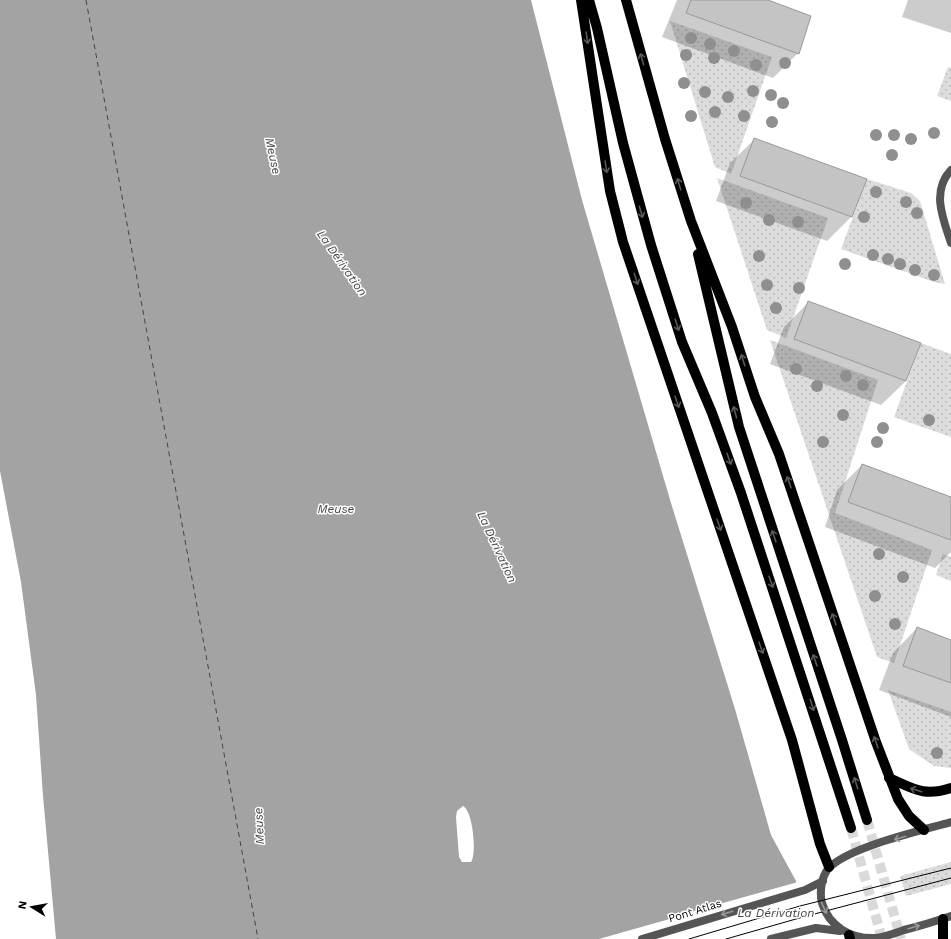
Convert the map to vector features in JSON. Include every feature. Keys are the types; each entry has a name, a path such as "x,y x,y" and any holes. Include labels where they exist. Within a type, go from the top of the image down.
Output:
{"main road":[{"path":"581,0 610,190 623,242 792,740 820,844 829,867"},
{"path":"589,0 598,28 623,143 651,245 682,342 717,427 741,492 851,828"},
{"path":"626,0 665,139 691,221 732,327 755,397 779,454 889,778 898,799 909,816 924,830"},
{"path":"691,221 724,369 739,427 867,820"},
{"path":"889,778 909,788 926,793 951,788"},
{"path":"943,939 947,917"}],"street":[{"path":"951,170 944,178 940,192 940,212 951,243"},
{"path":"846,935 832,922 821,901 822,881 829,867 841,858 850,854 951,822"},
{"name":"Pont Atlas","path":"642,939 805,890 822,881"},
{"path":"771,939 816,928 866,939 876,938 947,917"}],"shaded area":[{"path":"670,21 772,57 731,174 715,167"},
{"path":"948,67 951,68 951,101 937,96"},
{"path":"717,178 828,218 786,338 767,330"},
{"path":"867,179 911,193 920,201 945,284 934,282 841,249"},
{"path":"770,340 878,380 835,513 932,550 894,663 877,657"},
{"path":"921,343 951,354 951,437 894,417"},
{"path":"943,554 951,557 951,581 936,575"},
{"path":"888,690 951,712 951,768 934,766 909,749"},
{"path":"951,862 951,884 906,896 900,876"}],"water":[{"name":"Meuse","path":"0,0 531,0 582,200 671,503 735,709 771,835 796,881 811,939 56,939 43,796 36,695 21,582 0,471","holes":["463,806 472,824 474,842 473,858 471,862 462,862 459,857 456,817 457,811"]}],"pier":[{"name":"La Dérivation","path":"798,882 813,939 599,939 673,918 676,913 680,915"}],"building":[{"path":"691,0 768,0 811,16 799,54 686,13"},
{"path":"754,138 867,179 852,217 740,176"},
{"path":"808,301 921,343 906,381 794,339"},
{"path":"862,464 951,497 951,540 848,502"},
{"path":"917,627 951,640 951,683 903,666"}],"ferry route":[{"path":"86,0 258,939"}],"tunnel":[{"path":"867,820 901,939"},
{"path":"851,828 882,939"}],"tram line":[{"path":"689,939 800,906 951,868"},
{"path":"726,939 951,878"}]}
